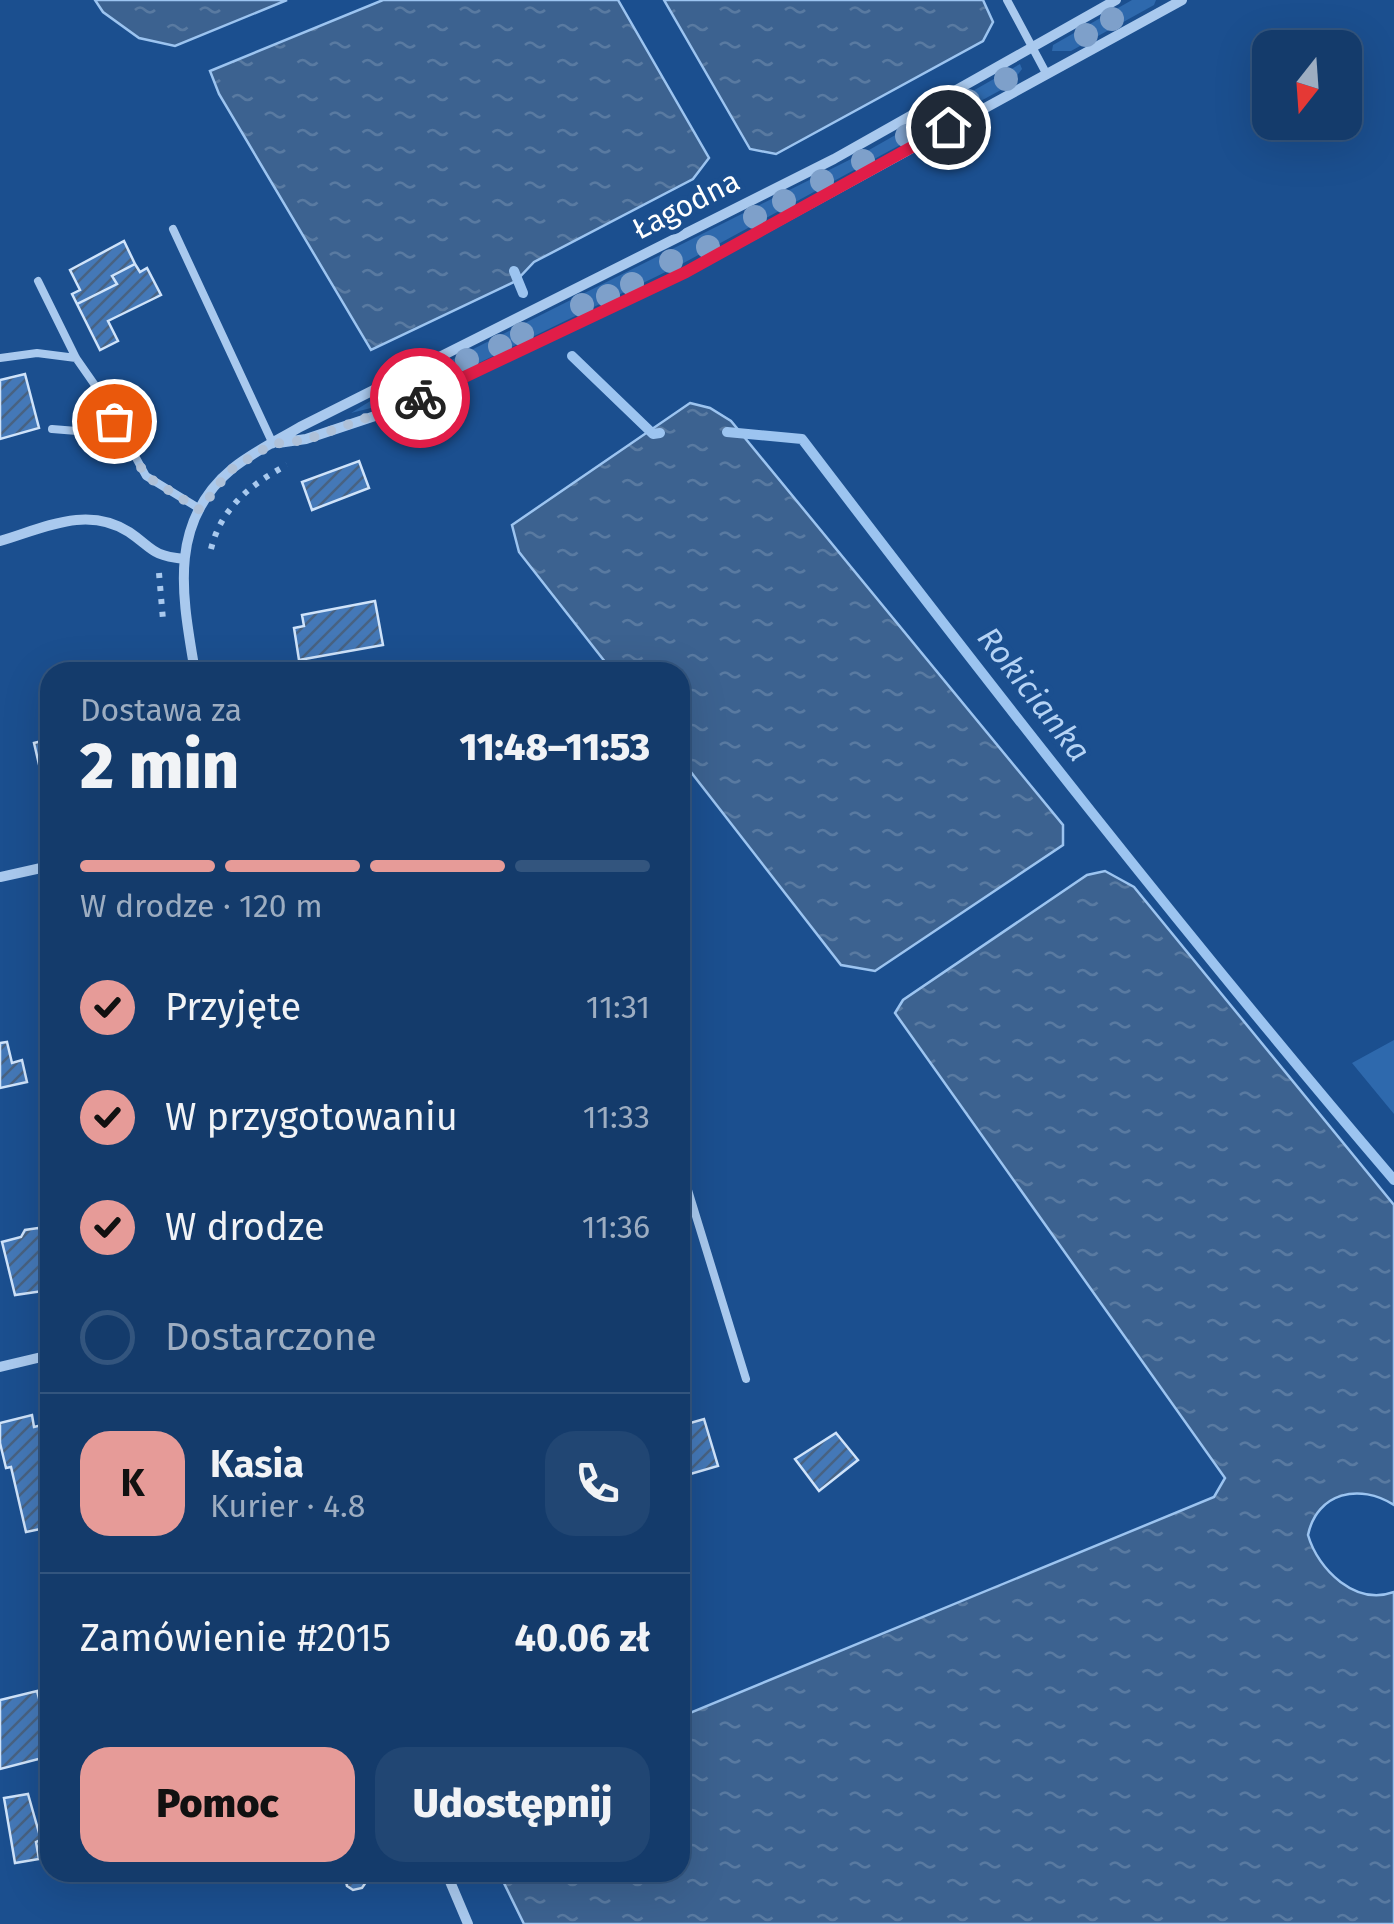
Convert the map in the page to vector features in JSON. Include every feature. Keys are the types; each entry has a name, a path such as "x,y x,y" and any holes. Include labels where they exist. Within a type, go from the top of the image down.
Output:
{"street":[{"name":"Łagodna","path":"193,662 182,589 184,559 200,510 229,471 272,444 834,159 1116,0"},
{"name":"Łagodna","path":"272,444 306,440 398,408 686,272 1182,0"},
{"path":"0,541 76,519 100,518 129,532 160,556 184,559"},
{"path":"0,877 40,868"},
{"path":"0,1367 40,1358"},
{"path":"450,1882 468,1924"}],"lane":[{"path":"1007,0 1046,73"},
{"path":"174,229 272,444"},
{"path":"38,281 76,358 146,476 200,510"},
{"path":"0,358 38,353 76,358"},
{"path":"52,428 102,433 130,450"},
{"path":"690,1197 746,1379"}],"shaded area":[{"path":"1132,0 1156,0 1154,5 1071,51 1052,51 1053,45"},
{"path":"1020,64 1022,69 1010,85 680,265 452,376 351,413 869,150"},
{"path":"1394,1040 1394,1114 1352,1063"}],"water":[{"path":"95,0 287,0 175,46 139,38 103,12"},
{"path":"383,0 618,0 709,158 693,179 534,262 516,281 371,350 219,94 210,71"},
{"path":"664,0 983,0 993,22 983,41 776,154 750,149"},
{"path":"690,403 710,408 731,421 1063,825 1063,845 875,971 841,965 690,771 690,662 605,662 519,552 512,525"},
{"path":"1105,871 1134,887 1394,1205 1394,1505 1367,1494 1342,1496 1320,1509 1308,1535 1320,1561 1340,1582 1366,1594 1394,1592 1394,1924 524,1924 503,1882 690,1882 690,1713 1214,1497 1225,1478 895,1013 903,1000 1087,875"}],"building":[{"path":"124,241 135,264 112,276 117,284 77,304 72,294 80,290 70,270"},
{"path":"135,264 140,272 147,268 161,295 108,321 118,341 100,350 77,304 117,284 112,276"},
{"path":"25,374 39,428 0,439 0,380"},
{"path":"359,461 369,488 312,510 302,482"},
{"path":"375,601 383,645 299,660 294,628 304,626 302,615"},
{"path":"40,742 40,769 34,743"},
{"path":"7,1042 12,1063 22,1060 27,1082 0,1088 0,1043"},
{"path":"40,1229 40,1291 15,1295 2,1242 21,1237 25,1230"},
{"path":"32,1415 34,1427 40,1426 40,1529 26,1532 11,1467 6,1468 0,1443 0,1423"},
{"path":"704,1419 718,1466 690,1474 690,1423"},
{"path":"836,1433 858,1460 819,1491 795,1459"},
{"path":"37,1691 40,1759 0,1769 0,1700"},
{"path":"28,1794 40,1836 36,1842 39,1859 15,1863 4,1798"},
{"path":"346,1882 366,1882 362,1888 353,1890"}],"waterway":[{"name":"Rokicianka","path":"514,271 523,293"},
{"name":"Rokicianka","path":"572,356 653,434 660,433"},
{"name":"Rokicianka","path":"727,432 802,439 1093,814 1394,1180"}],"way so far":[{"path":"114,421 146,476 200,510 229,471 272,444 306,440 420,398"}],"route":[{"path":"420,398 686,272 948,127"}]}
